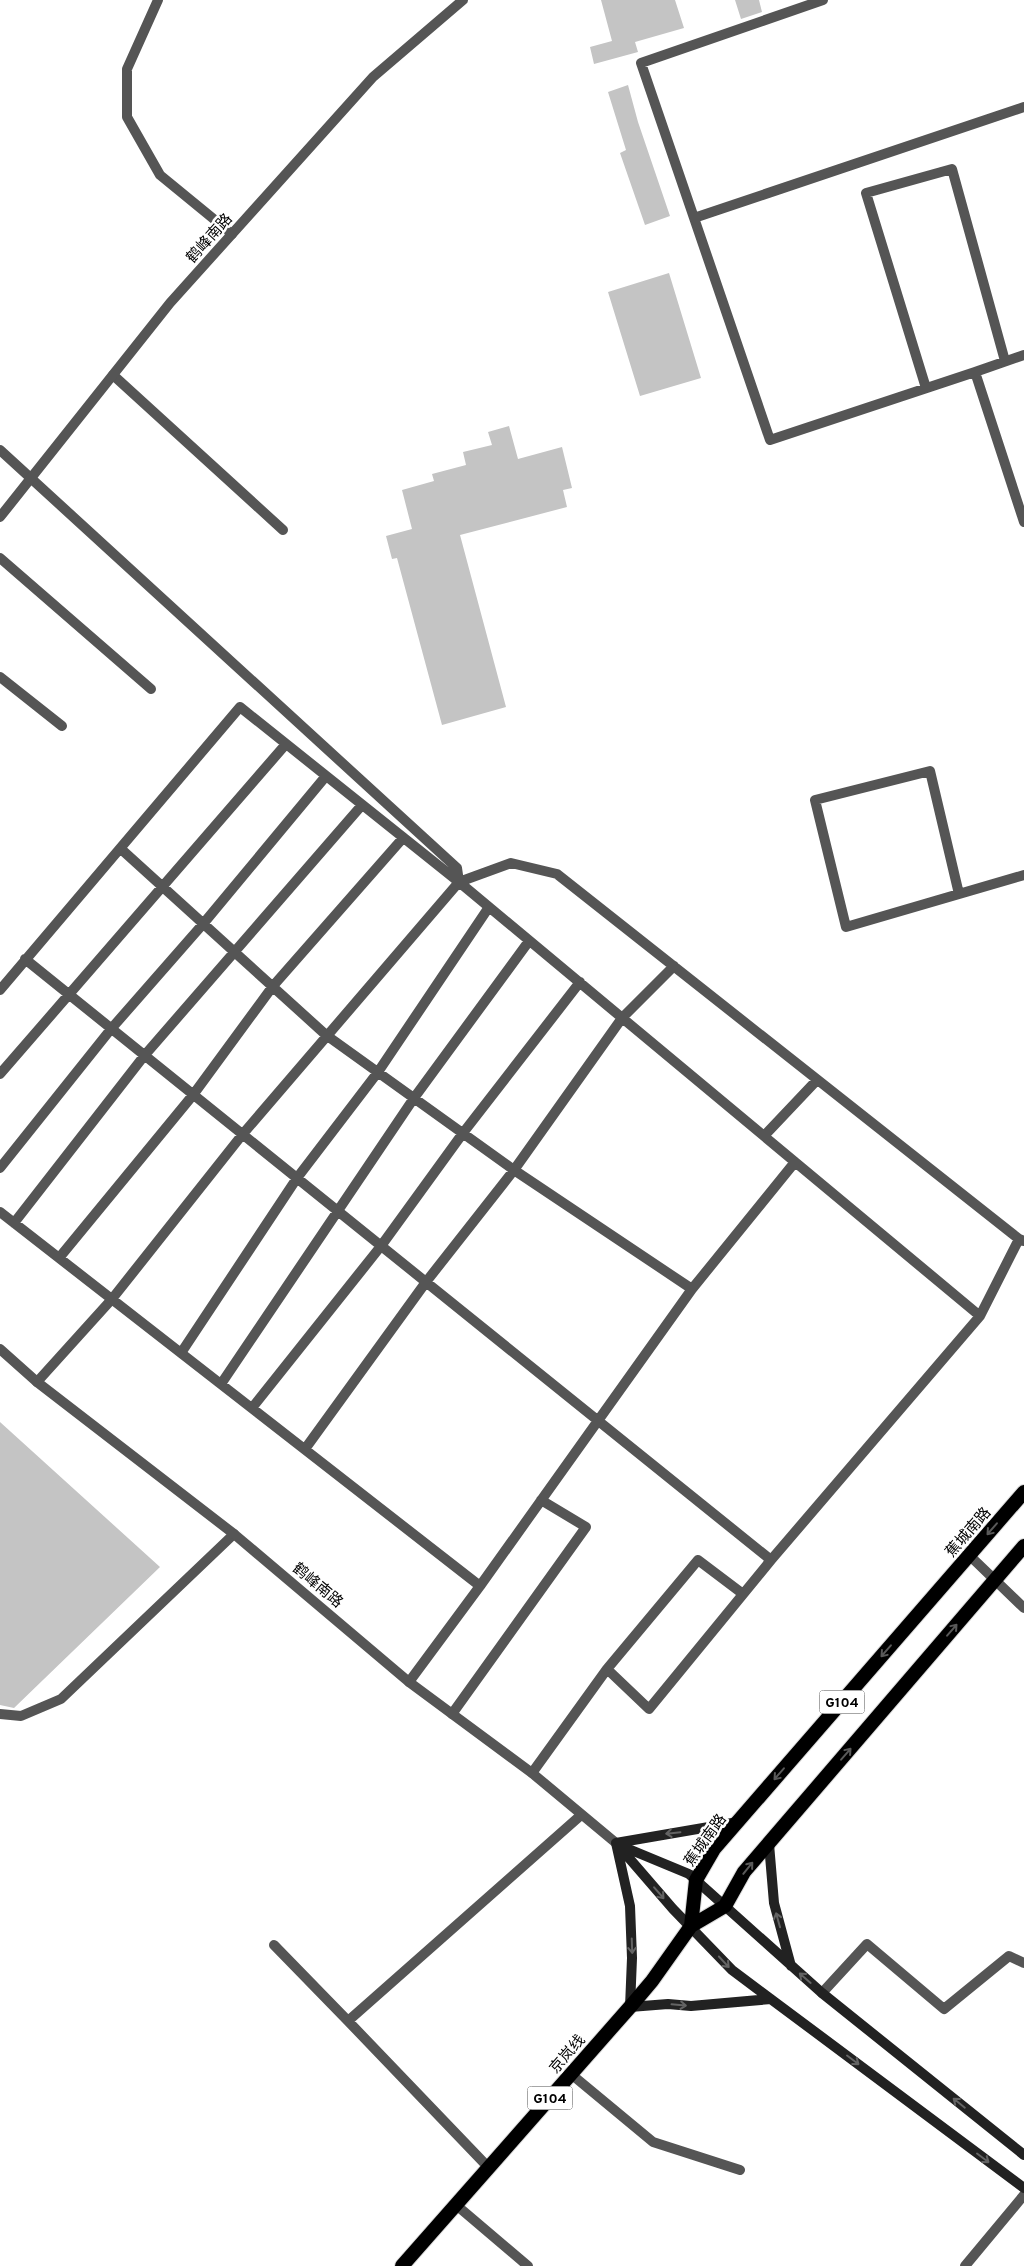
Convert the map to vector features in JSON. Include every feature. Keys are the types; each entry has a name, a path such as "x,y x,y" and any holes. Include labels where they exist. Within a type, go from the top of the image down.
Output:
{"highway":[{"name":"蕉城南路","path":"691,1926 696,1880 714,1849 1024,1492"},
{"name":"G104","path":"691,1926 725,1906 744,1872 1024,1546"},
{"name":"京岚线","path":"402,2266 630,2007 652,1981 691,1926"}],"main road":[{"path":"616,1843 738,1822"},
{"path":"616,1843 689,1874 822,1993 1024,2155"},
{"path":"616,1843 732,1970 1024,2188"},
{"path":"616,1843 630,1906 632,1958 630,2007 668,2004 691,2006 771,1999"},
{"path":"768,1844 774,1903 791,1966"}],"street":[{"path":"158,0 127,69 127,118 160,175 232,234"},
{"name":"鹤峰南路","path":"0,517 170,303 373,77 463,0"},
{"path":"823,0 641,63 770,440 1024,355"},
{"path":"694,218 1024,107"},
{"path":"926,388 866,193 952,168 1005,362"},
{"path":"975,372 1024,522"},
{"path":"113,375 283,530"},
{"path":"0,450 457,868 459,882"},
{"path":"0,558 151,689"},
{"path":"0,677 62,726"},
{"path":"0,990 240,707 459,882 980,1316"},
{"path":"0,1074 286,744"},
{"path":"959,894 930,771 815,800 846,927 959,894 1024,875"},
{"path":"0,1168 111,1029 204,924 326,776"},
{"path":"14,1223 144,1056 362,805"},
{"path":"59,1258 193,1095 273,986 403,838"},
{"path":"121,849 326,1035 514,1170 692,1289"},
{"path":"37,1382 112,1299 242,1135 459,882 511,864 557,874 1022,1240 980,1316 771,1560 649,1709 607,1669"},
{"path":"181,1352 297,1178 378,1072 489,907"},
{"path":"221,1384 336,1210 414,1098 529,941"},
{"path":"25,959 771,1560"},
{"path":"305,1450 426,1282 514,1170 622,1018 674,966"},
{"path":"252,1408 380,1246 463,1133 580,982"},
{"path":"764,1136 817,1080"},
{"path":"409,1682 480,1586 692,1289 795,1162"},
{"path":"0,1212 480,1586"},
{"name":"鹤峰南路","path":"0,1349 37,1382 234,1534 409,1682 532,1773 580,1816 616,1843"},
{"path":"452,1714 586,1527 541,1500"},
{"path":"0,1714 21,1716 61,1699 234,1534"},
{"path":"969,1555 1024,1608"},
{"path":"532,1773 607,1669 698,1560 743,1594"},
{"path":"348,2021 580,1816"},
{"path":"822,1993 867,1944 944,2009 1009,1956 1024,1963"},
{"path":"274,1945 488,2167"},
{"path":"571,2074 653,2142 740,2170"},
{"path":"966,2266 1024,2195"},
{"path":"455,2204 528,2266"}],"building":[{"path":"601,0 675,0 684,28 635,42 638,52 594,64 590,47 612,41"},
{"path":"735,0 759,0 762,12 741,19"},
{"path":"628,85 638,122 670,216 645,225 620,153 626,150 608,92"},
{"path":"669,273 701,378 640,396 608,292"},
{"path":"509,426 518,459 562,447 572,488 563,490 567,507 460,535 506,707 442,725 397,558 392,559 386,536 412,529 402,490 434,481 432,474 466,465 463,452 492,445 488,432"},
{"path":"0,1422 160,1567 14,1708 0,1705"}]}
